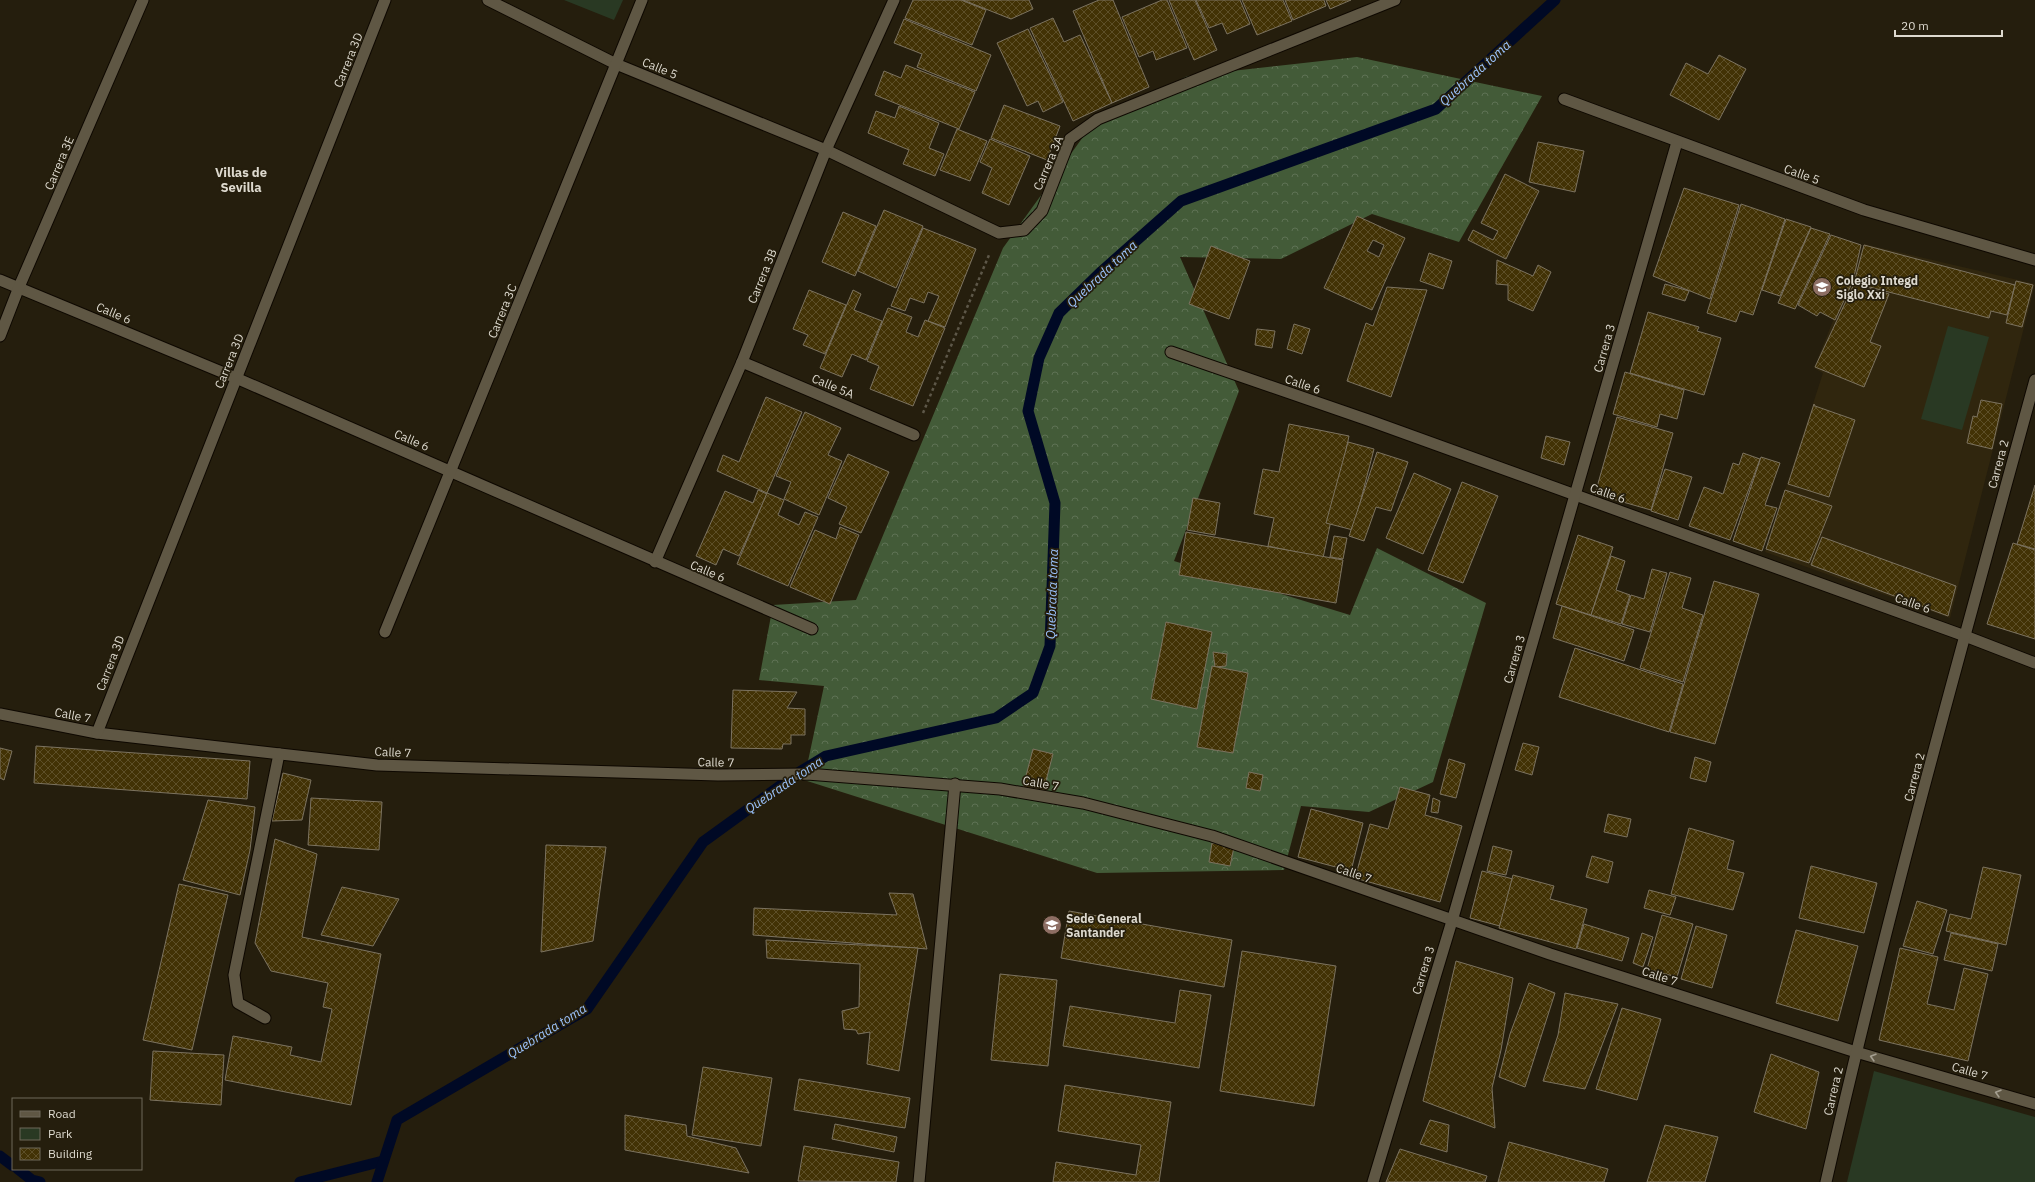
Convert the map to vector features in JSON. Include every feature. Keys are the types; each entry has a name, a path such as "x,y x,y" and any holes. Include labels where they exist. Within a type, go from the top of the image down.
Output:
{"street":[{"name":"Carrera 3E","path":"0,336 19,287 143,0"},
{"name":"Carrera 3D","path":"97,733 386,0"},
{"name":"Calle 5","path":"488,0 616,64 826,150"},
{"name":"Carrera 3C","path":"385,632 642,0"},
{"name":"Carrera 3B","path":"655,562 742,362 826,150 894,0"},
{"name":"Carrera 3A","path":"999,233 1024,230 1042,210 1070,139 1098,119 1396,0"},
{"name":"Calle 5","path":"1564,99 1864,210 2035,260"},
{"name":"Carrera 3","path":"1373,1182 1452,921 1677,142"},
{"path":"826,150 999,233"},
{"name":"Calle 6","path":"0,280 236,378 451,470 655,562 812,630"},
{"name":"Calle 6","path":"1171,352 1361,417 1965,636 2035,663"},
{"name":"Calle 5A","path":"742,362 914,435"},
{"name":"Carrera 2","path":"1826,1182 1856,1052 1965,636 2035,380"},
{"name":"Calle 7","path":"0,714 97,733 377,765 718,775 807,774 955,784 1000,789 1083,803 1212,836 1550,954 1856,1052 2035,1104"},
{"path":"265,1018 238,1003 234,975 279,754"},
{"path":"919,1182 955,784"}],"path":[{"path":"914,435 999,233"}],"shaded area":[{"path":"1864,244 2035,284 1950,618 1765,552 1823,373 1814,368"}],"green space":[{"path":"564,0 623,0 614,20"},
{"path":"1357,57 1542,96 1459,242 1372,214 1281,259 1180,257 1239,391 1174,561 1350,615 1377,548 1486,603 1433,782 1369,812 1301,806 1284,870 1097,873 804,780 824,686 759,680 773,605 856,600 1003,248 1088,130 1187,76"},
{"path":"1948,326 1989,337 1962,430 1921,419"},
{"path":"1874,1071 2035,1117 2035,1182 1847,1182"}],"building":[{"path":"913,0 961,0 986,10 972,45 905,18"},
{"path":"963,0 1029,0 1033,9 1011,19"},
{"path":"1099,0 1113,0 1149,87 1112,103 1073,11"},
{"path":"1162,0 1167,0 1187,48 1156,60 1153,51 1139,57 1122,17"},
{"path":"1169,0 1195,0 1217,50 1194,60"},
{"path":"1196,0 1240,0 1250,24 1227,34 1222,23 1209,28"},
{"path":"1242,0 1283,0 1292,21 1257,35"},
{"path":"1285,0 1324,0 1326,6 1293,20"},
{"path":"1326,0 1351,0 1330,9"},
{"path":"1053,18 1064,42 1080,35 1112,103 1073,121 1030,28"},
{"path":"904,19 991,55 976,91 917,67 922,54 894,43"},
{"path":"1028,29 1063,102 1043,112 1038,101 1027,106 997,43"},
{"path":"1719,55 1746,69 1719,120 1670,95 1686,63 1708,74"},
{"path":"906,65 975,92 959,129 875,95 884,71 901,78"},
{"path":"1004,105 1060,126 1047,160 991,138"},
{"path":"899,106 939,123 929,148 944,154 935,176 903,164 909,150 868,133 876,111 895,118"},
{"path":"957,129 987,141 970,181 940,170"},
{"path":"990,139 1030,156 1009,205 982,193 992,168 980,162"},
{"path":"1538,142 1584,151 1575,192 1529,182"},
{"path":"1505,174 1539,191 1506,259 1468,240 1473,230 1493,240 1498,231 1481,223"},
{"path":"1684,188 1739,205 1710,299 1653,276"},
{"path":"1741,204 1785,219 1753,315 1740,311 1736,322 1707,313"},
{"path":"884,210 923,226 896,288 858,271"},
{"path":"843,212 876,226 855,276 822,262"},
{"path":"1357,216 1405,238 1372,310 1324,288","holes":["1373,240 1384,245 1379,257 1367,251"]},
{"path":"1786,219 1811,227 1780,296 1762,290"},
{"path":"923,228 976,249 945,327 928,321 939,296 928,292 924,303 910,298 905,311 891,306"},
{"path":"1811,228 1830,234 1795,309 1778,303"},
{"path":"1831,235 1861,245 1853,281 1835,320 1820,312 1817,316 1798,305"},
{"path":"1864,245 2015,285 2007,315 1991,311 1989,318 1854,283"},
{"path":"1211,246 1250,261 1229,319 1189,304"},
{"path":"1429,253 1452,261 1443,289 1420,281"},
{"path":"1497,260 1533,276 1538,265 1551,272 1533,311 1508,300 1508,285 1496,284"},
{"path":"2016,281 2033,285 2022,327 2006,323"},
{"path":"1665,284 1689,291 1685,301 1662,294"},
{"path":"1854,284 1889,294 1870,342 1881,346 1864,387 1815,367"},
{"path":"1387,287 1427,290 1391,397 1347,381 1366,323 1373,326"},
{"path":"809,290 846,305 825,354 803,345 808,335 793,329"},
{"path":"853,290 861,294 854,310 882,321 866,360 852,354 842,377 820,368"},
{"path":"888,308 912,317 906,332 918,337 925,320 945,328 913,406 870,389 879,366 867,361"},
{"path":"1648,312 1699,327 1697,331 1721,338 1704,395 1630,373"},
{"path":"1294,324 1310,329 1302,354 1287,349"},
{"path":"1257,329 1275,331 1272,348 1255,345"},
{"path":"1625,372 1684,390 1677,419 1660,414 1657,427 1613,414"},
{"path":"766,397 802,412 767,493 717,471 723,455 739,462"},
{"path":"1981,400 2002,404 1992,449 1967,443 1973,416 1977,417"},
{"path":"1814,404 1815,406 1855,420 1829,497 1788,484"},
{"path":"805,412 841,428 828,455 842,461 819,515 784,499 791,482 776,476"},
{"path":"1617,417 1673,433 1651,510 1595,494"},
{"path":"1289,424 1349,436 1323,558 1268,546 1274,518 1254,514 1263,469 1279,472"},
{"path":"1546,436 1570,442 1564,465 1541,458"},
{"path":"1348,442 1374,449 1353,530 1326,523"},
{"path":"1377,452 1408,462 1391,511 1376,507 1364,541 1349,536"},
{"path":"1743,453 1760,459 1730,540 1689,526 1704,487 1723,494 1733,463 1739,465"},
{"path":"848,454 889,472 861,533 839,524 847,507 828,498"},
{"path":"1761,457 1780,463 1765,505 1777,508 1762,551 1733,541"},
{"path":"1665,469 1692,477 1678,520 1651,511"},
{"path":"1414,473 1451,489 1423,554 1386,538"},
{"path":"1462,482 1498,496 1463,583 1428,570"},
{"path":"2035,485 2035,549 2017,544"},
{"path":"758,490 767,494 739,556 723,549 716,565 696,556 725,491 753,503"},
{"path":"1785,490 1832,506 1809,563 1766,549"},
{"path":"767,493 784,500 778,515 799,525 805,512 818,517 788,586 737,564"},
{"path":"1193,498 1220,503 1215,535 1187,530"},
{"path":"840,527 859,535 830,604 790,587 815,530 836,539"},
{"path":"1186,532 1343,560 1336,603 1179,575"},
{"path":"1578,535 1613,547 1591,615 1556,604"},
{"path":"1334,536 1347,538 1343,559 1330,557"},
{"path":"1822,537 1956,586 1948,616 1811,565"},
{"path":"2013,543 2035,550 2035,639 1987,624"},
{"path":"1611,556 1625,561 1616,590 1630,595 1621,624 1591,615"},
{"path":"1652,569 1667,573 1650,632 1622,624 1631,595 1644,599"},
{"path":"1670,572 1691,578 1682,608 1703,615 1683,682 1640,668"},
{"path":"1714,581 1759,594 1715,744 1670,732"},
{"path":"1562,606 1634,630 1624,661 1553,638"},
{"path":"1166,622 1212,632 1197,709 1151,699"},
{"path":"1575,648 1683,684 1669,732 1559,697"},
{"path":"1213,652 1227,654 1226,666 1215,667"},
{"path":"1212,666 1248,673 1233,753 1197,747"},
{"path":"733,690 797,692 787,708 805,709 805,735 791,735 791,744 783,744 782,749 731,748"},
{"path":"1523,743 1539,747 1532,775 1515,770"},
{"path":"36,746 250,761 247,799 34,783"},
{"path":"0,748 12,751 4,780 0,778"},
{"path":"1033,749 1053,754 1042,796 1022,791"},
{"path":"1695,757 1711,762 1706,782 1690,778"},
{"path":"1449,759 1465,764 1456,798 1440,794"},
{"path":"1249,772 1263,775 1260,791 1246,788"},
{"path":"283,773 311,780 302,820 272,821"},
{"path":"1400,787 1430,795 1425,815 1462,826 1440,902 1355,878 1370,824 1388,829"},
{"path":"311,798 382,802 379,850 308,845"},
{"path":"1433,798 1440,801 1438,813 1431,812"},
{"path":"208,800 255,807 250,850 240,895 183,880"},
{"path":"1311,809 1363,823 1351,871 1298,857"},
{"path":"1608,814 1631,819 1627,837 1604,832"},
{"path":"1689,828 1734,841 1727,869 1744,873 1733,910 1671,894"},
{"path":"275,839 317,854 302,937 381,954 351,1105 225,1080 233,1036 292,1047 290,1055 321,1062 332,1009 323,1007 328,983 271,971 255,943"},
{"path":"1212,843 1234,847 1230,866 1209,862"},
{"path":"546,845 606,847 593,941 541,952"},
{"path":"1493,846 1512,851 1506,875 1487,871"},
{"path":"1592,856 1613,862 1608,883 1586,877"},
{"path":"1811,866 1877,883 1864,933 1799,918"},
{"path":"1983,867 2021,875 2006,945 1946,931 1950,914 1971,919"},
{"path":"1482,871 1513,879 1500,926 1470,918"},
{"path":"1513,875 1554,886 1550,899 1587,909 1576,949 1499,928"},
{"path":"179,884 228,895 192,1050 143,1040"},
{"path":"342,887 399,899 373,946 321,935"},
{"path":"1649,890 1676,897 1670,915 1644,908"},
{"path":"889,893 913,894 927,949 753,935 754,908 897,915"},
{"path":"1917,901 1947,910 1933,954 1903,946"},
{"path":"1069,911 1232,940 1224,987 1061,958"},
{"path":"1662,915 1693,924 1677,977 1647,969"},
{"path":"1584,924 1629,938 1622,961 1577,948"},
{"path":"1696,926 1727,935 1712,988 1681,979"},
{"path":"1796,930 1858,946 1838,1021 1776,1003"},
{"path":"1642,933 1653,937 1643,967 1633,963"},
{"path":"1951,933 1998,944 1992,971 1944,960"},
{"path":"766,940 918,948 899,1071 867,1064 870,1032 858,1034 856,1030 844,1029 842,1011 859,1007 860,964 767,958"},
{"path":"1900,948 1938,957 1927,1004 1954,1010 1964,968 1988,974 1968,1061 1879,1040"},
{"path":"1242,951 1336,966 1314,1106 1220,1091"},
{"path":"1456,961 1513,978 1501,1050 1492,1088 1495,1128 1423,1101"},
{"path":"1000,974 1057,980 1048,1066 991,1060"},
{"path":"1529,983 1555,993 1525,1087 1499,1077 1510,1034"},
{"path":"1180,990 1211,995 1199,1068 1063,1046 1070,1006 1175,1023"},
{"path":"1565,993 1618,1004 1585,1089 1543,1081 1558,1035"},
{"path":"1622,1008 1661,1019 1637,1100 1596,1089"},
{"path":"153,1051 224,1055 221,1105 150,1100"},
{"path":"1771,1054 1819,1072 1806,1129 1754,1112"},
{"path":"703,1067 772,1078 761,1146 692,1135"},
{"path":"799,1079 910,1098 905,1128 794,1110"},
{"path":"1065,1085 1171,1102 1159,1182 1053,1182 1056,1162 1136,1175 1141,1145 1058,1131"},
{"path":"625,1115 686,1125 687,1136 736,1148 749,1173 625,1150"},
{"path":"1430,1120 1449,1125 1447,1152 1420,1144"},
{"path":"835,1124 897,1137 894,1152 832,1139"},
{"path":"1665,1125 1718,1137 1705,1182 1647,1182"},
{"path":"1509,1142 1608,1169 1604,1182 1498,1182"},
{"path":"804,1146 899,1162 896,1182 798,1181"},
{"path":"1400,1149 1487,1176 1485,1182 1386,1182"}],"waterway":[{"name":"Quebrada toma","path":"377,1182 397,1120 587,1009 703,842 798,773 826,756 996,718 1033,693 1050,646 1055,503 1028,411 1039,358 1059,313 1102,271 1181,201 1436,109 1555,0"},
{"path":"0,1156 12,1165"},
{"path":"300,1182 383,1161"},
{"path":"19,1170 32,1180 40,1182"}],"place":[{"name":"Colegio Integd Siglo Xxi","path":"1822,287"},
{"name":"Sede General Santander","path":"1052,925"}],"district":[{"name":"Villas de Sevilla","path":"241,180"}]}
